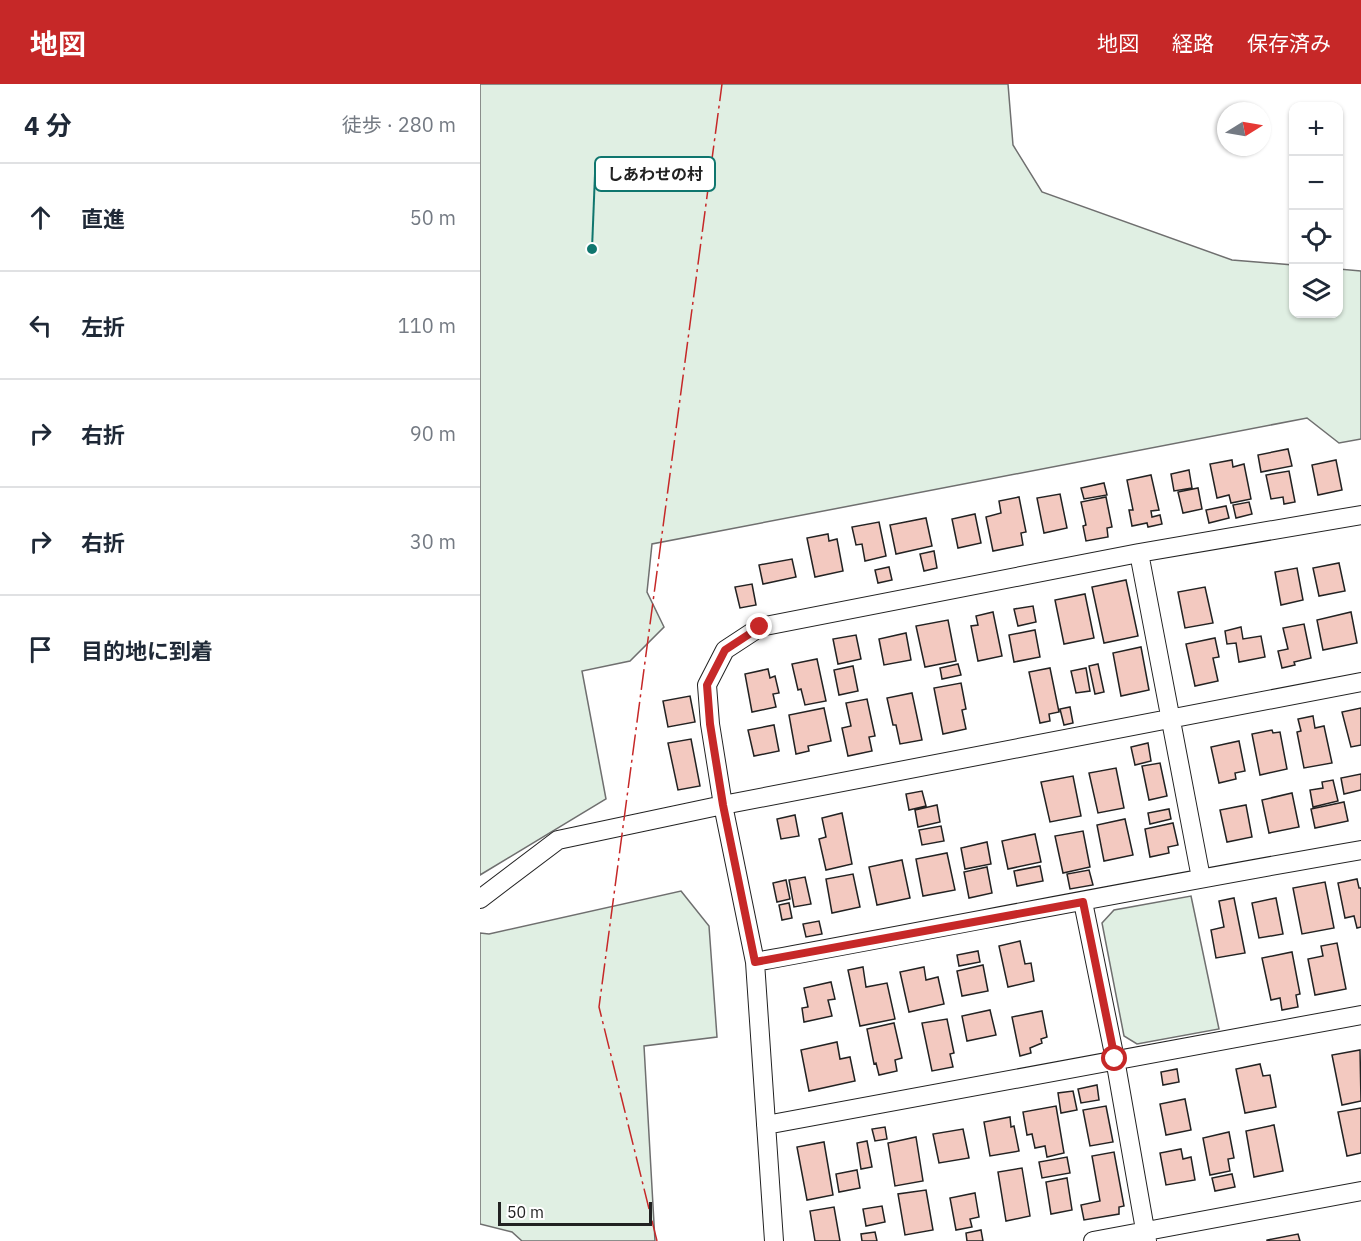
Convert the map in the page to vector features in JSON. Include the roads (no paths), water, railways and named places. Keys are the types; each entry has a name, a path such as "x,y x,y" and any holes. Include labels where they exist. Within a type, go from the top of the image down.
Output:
{"street":[{"path":"774,1241 755,962 723,805 710,724 707,685 725,650 760,627 1139,553 1361,515"},
{"path":"1139,553 1201,878"},
{"path":"480,899 558,840 723,805 1361,682"},
{"path":"755,962 1361,850"},
{"path":"1083,902 1115,1059 1146,1236"},
{"path":"766,1125 1361,1015"},
{"path":"1093,1241 1146,1236 1361,1191"}],"place":[{"name":"しあわせの村","path":"592,249"}]}
